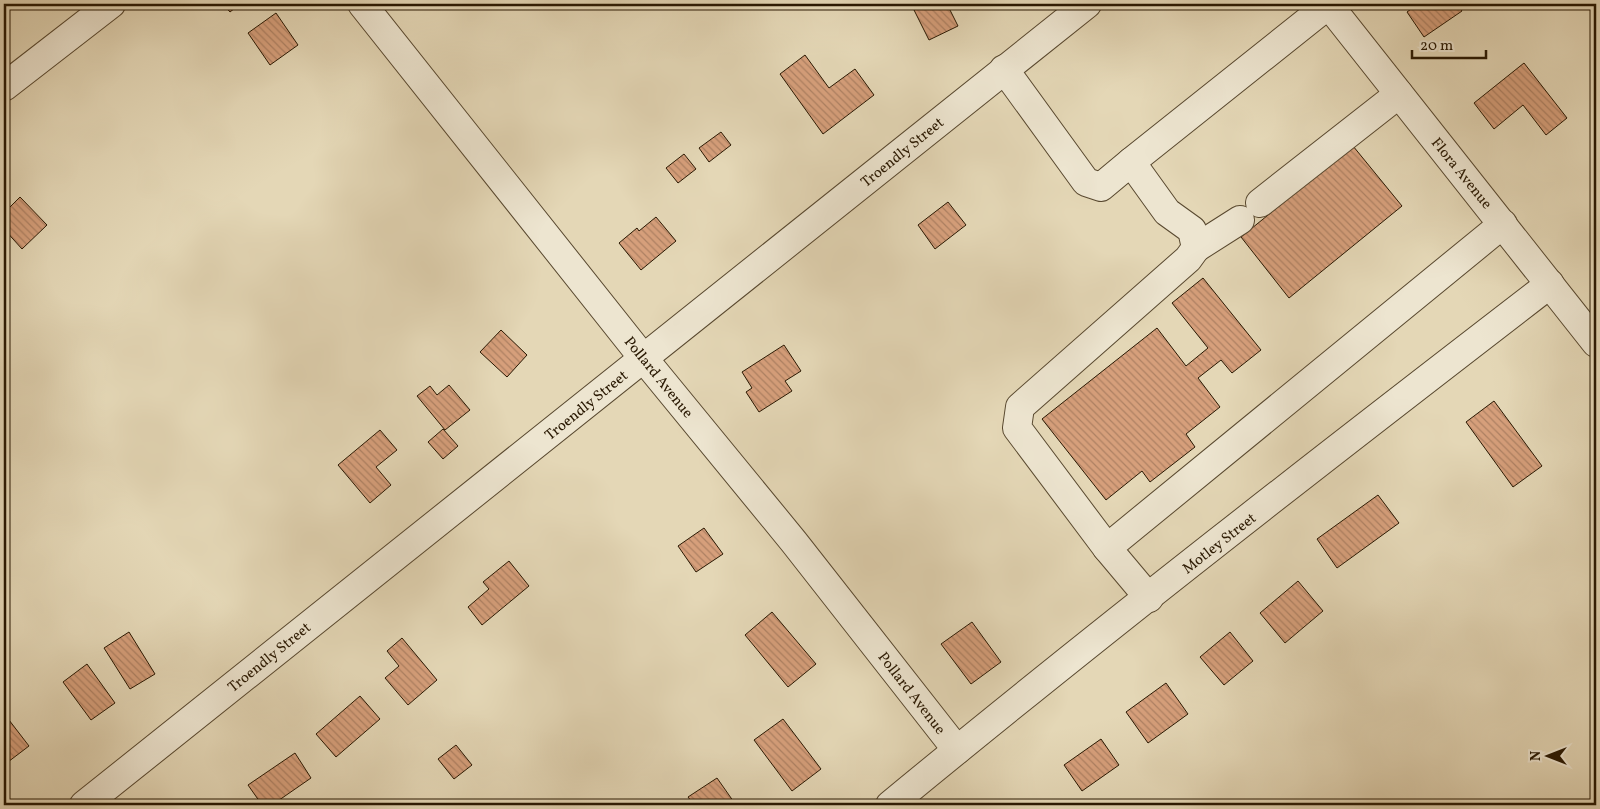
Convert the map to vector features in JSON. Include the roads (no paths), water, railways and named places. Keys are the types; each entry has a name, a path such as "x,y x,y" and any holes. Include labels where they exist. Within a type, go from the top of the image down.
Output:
{"street":[{"path":"4,87 111,4"},
{"name":"Pollard Avenue","path":"362,4 644,359 794,542 957,750"},
{"name":"Troendly Street","path":"84,805 1087,4"},
{"path":"1004,69 1086,182 1101,187 1328,4"},
{"name":"Flora Avenue","path":"1328,4 1596,343"},
{"path":"1149,598 1107,548 1017,428 1020,407 1188,259 1196,248 1250,212 1399,94"},
{"path":"1131,162 1167,212 1192,230 1196,248"},
{"path":"1107,548 1503,224"},
{"name":"Motley Street","path":"890,805 1322,460 1550,284"}]}
